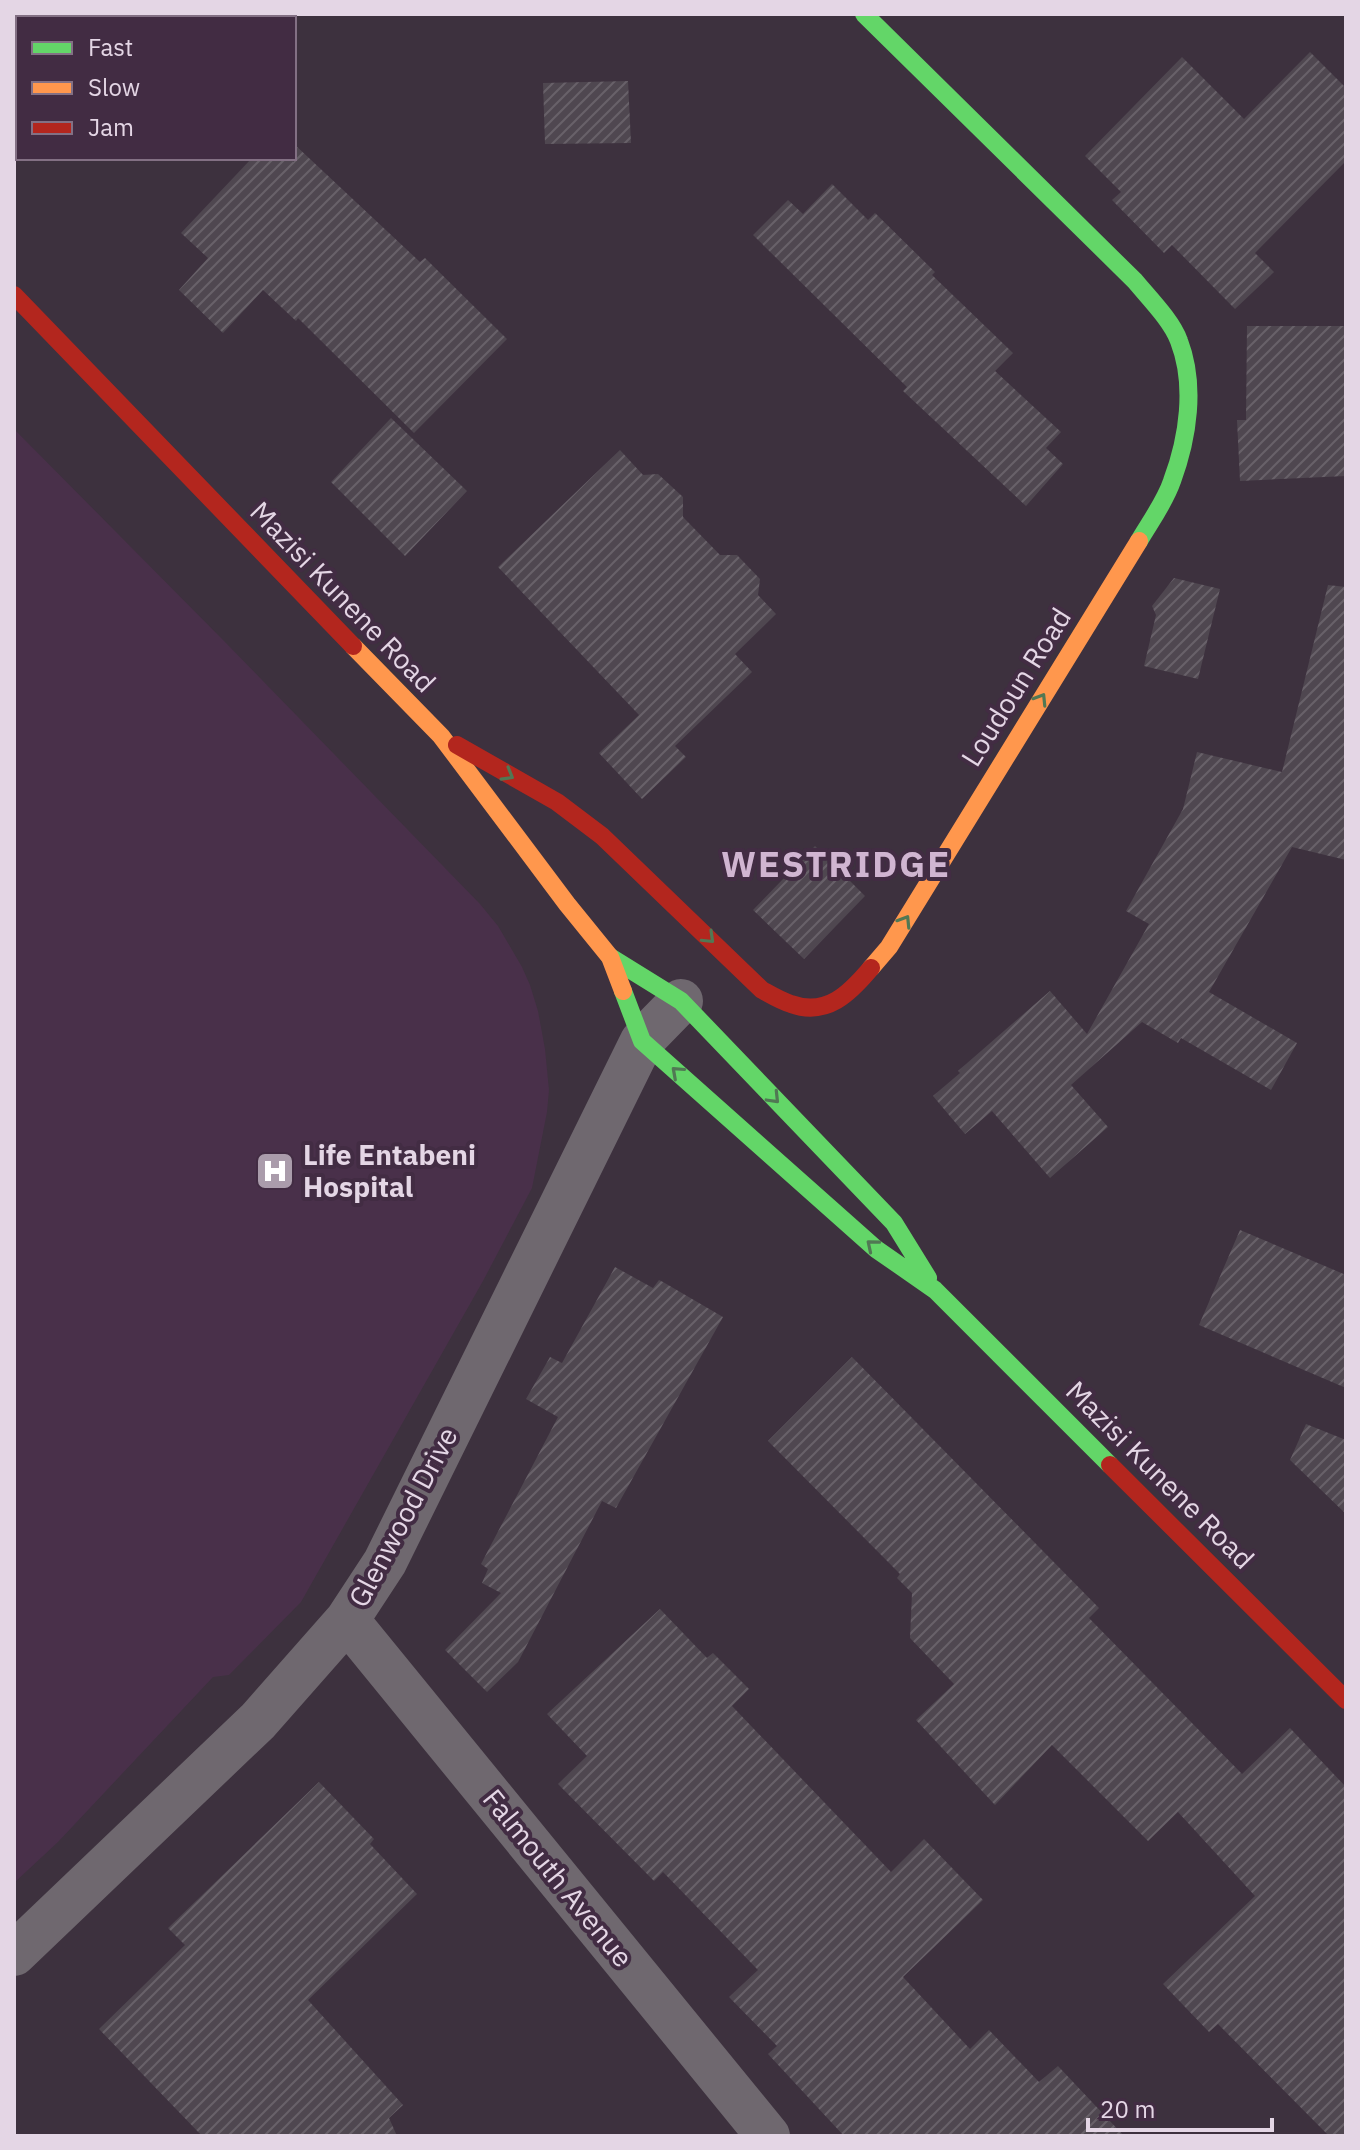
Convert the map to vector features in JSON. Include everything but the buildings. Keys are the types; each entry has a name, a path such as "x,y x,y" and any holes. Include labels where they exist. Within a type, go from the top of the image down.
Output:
{"street":[{"name":"Loudoun Road","path":"441,736 557,802 602,836 762,990 792,1005 812,1008 836,1003 889,947 1132,552 1172,483 1188,421 1188,375 1179,339 1135,281 864,14"},
{"name":"Mazisi Kunene Road","path":"14,295 441,736 610,957 642,1041 876,1249 935,1290 1346,1700"},
{"name":"Mazisi Kunene Road","path":"610,957 681,1001 894,1223 935,1290"},
{"name":"Glenwood Drive","path":"14,1954 258,1721 347,1620 385,1562 642,1041 681,1001"},
{"name":"Falmouth Avenue","path":"347,1620 768,2136"}],"shaded area":[{"name":"Life Entabeni Hospital","path":"14,429 226,643 498,926 530,985 545,1049 549,1090 532,1188 483,1281 301,1602 229,1675 213,1677 58,1842 14,1883"}],"traffic: fast":[{"path":"864,14 1135,281 1176,333 1187,375 1186,429 1169,489 1139,541"},
{"path":"610,957 681,1001 894,1223 928,1278"},
{"path":"623,991 642,1041 876,1249 935,1290 1110,1465"}],"traffic: slow":[{"path":"871,968 889,947 1139,541"},
{"path":"353,646 441,736 610,957 623,991"}],"traffic: jam":[{"path":"14,295 353,646"},
{"path":"457,745 557,802 602,836 762,990 772,996 804,1007 827,1005 846,994 871,968"},
{"path":"1110,1465 1346,1700"}],"place":[{"name":"Life Entabeni Hospital","path":"275,1171"}],"district":[{"name":"WESTRIDGE","path":"836,864"}]}
